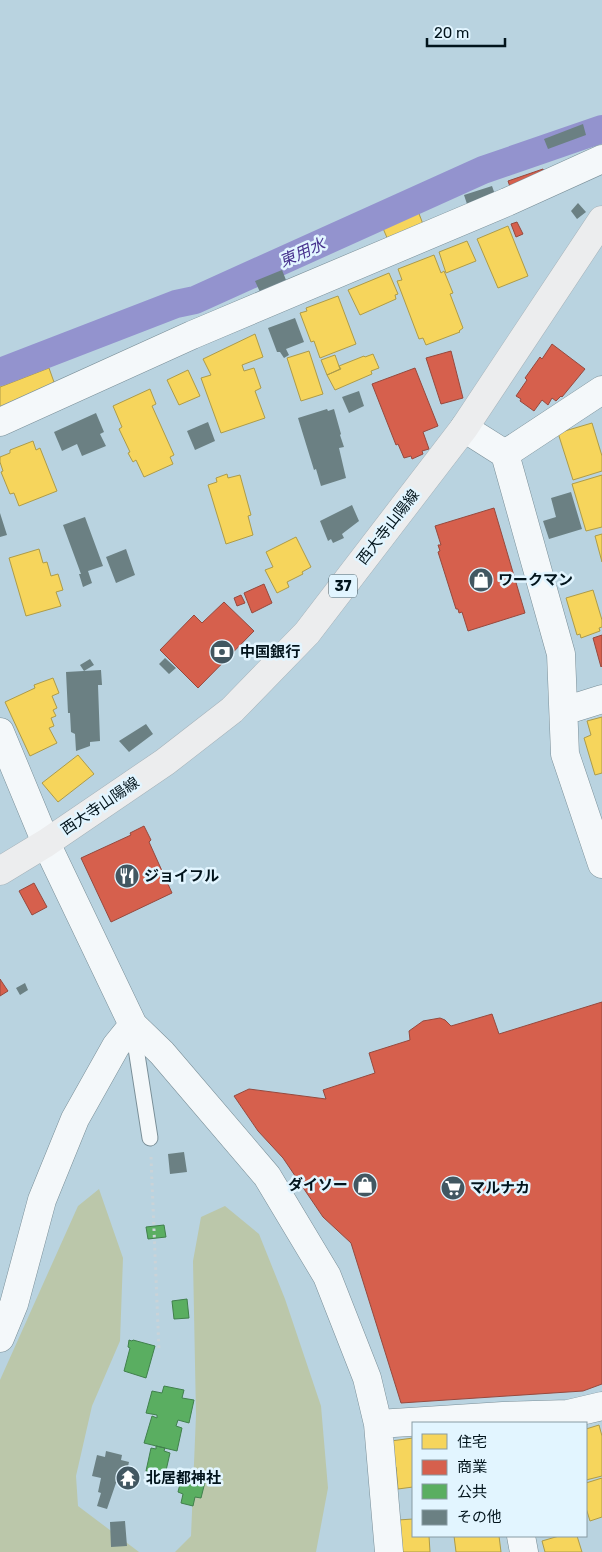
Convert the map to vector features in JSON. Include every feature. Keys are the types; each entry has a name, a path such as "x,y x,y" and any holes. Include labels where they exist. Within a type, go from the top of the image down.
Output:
{"main road":[{"name":"西大寺山陽線","path":"0,871 46,843 164,762 232,710 307,633 464,428 602,220"}],"street":[{"path":"0,422 192,335 602,160"},
{"path":"505,454 602,390"},
{"path":"464,428 505,454 561,654 565,754 602,864"},
{"path":"564,711 602,699"},
{"path":"0,732 46,843 133,1025 162,1053 267,1176 327,1276 367,1378 378,1424 388,1552"},
{"path":"0,1338 7,1300 42,1200 74,1119 116,1046 133,1025"},
{"path":"441,1422 504,1420 568,1414 602,1406"},
{"path":"378,1424 412,1423"},
{"path":"521,1537 524,1552"}],"lane":[{"path":"133,1025 150,1138"}],"path":[{"path":"150,1138 159,1351"}],"green space":[{"path":"99,1189 123,1258 120,1341 92,1406 76,1476 78,1506 139,1552 0,1552 0,1380 78,1206"},
{"path":"225,1206 259,1234 285,1299 321,1406 328,1488 316,1552 175,1552 191,1536 196,1415 193,1261 201,1217"}],"building: 住宅":[{"path":"418,211 426,232 391,247 382,226"},
{"path":"508,226 528,276 498,288 477,239"},
{"path":"467,241 476,261 446,273 439,252"},
{"path":"434,255 441,273 444,271 453,293 450,294 463,328 460,332 426,345 423,338 419,339 397,281 402,280 398,269"},
{"path":"389,273 398,294 395,295 396,299 360,315 348,290"},
{"path":"338,296 356,344 320,358 314,341 311,342 300,313 307,311 306,308"},
{"path":"255,334 263,357 242,365 244,371 254,368 261,388 255,391 265,418 221,433 201,378 211,375 203,359"},
{"path":"309,351 323,394 301,401 287,358"},
{"path":"373,354 379,368 371,371 372,374 335,390 327,375 341,369 339,366"},
{"path":"335,355 340,369 327,375 321,360"},
{"path":"49,368 55,385 0,421 0,387"},
{"path":"188,370 200,396 179,405 167,380"},
{"path":"150,389 156,404 152,406 174,455 170,457 173,464 144,477 136,460 133,462 128,453 130,452 119,429 122,427 113,406"},
{"path":"592,423 602,456 602,471 573,480 558,433"},
{"path":"33,441 36,450 40,448 57,491 19,506 14,493 10,494 1,472 3,471 0,457 10,453 10,450"},
{"path":"227,474 228,478 240,475 251,515 248,516 253,535 226,544 208,485 217,482 216,478"},
{"path":"602,475 602,527 586,531 572,484"},
{"path":"602,534 602,562 595,536"},
{"path":"296,537 311,567 302,572 303,574 287,582 289,587 277,593 265,570 273,567 266,552"},
{"path":"39,549 43,563 47,562 51,576 58,574 63,590 56,592 61,606 26,616 9,558"},
{"path":"593,590 602,620 602,627 599,628 600,631 581,638 580,634 577,635 566,598"},
{"path":"53,678 59,693 52,696 57,708 53,710 56,716 51,718 54,726 49,728 57,743 30,756 5,702 35,688 34,685"},
{"path":"602,717 602,773 595,775 584,738 591,735 587,721"},
{"path":"78,755 94,774 58,802 42,783"},
{"path":"599,1425 602,1436 602,1476 587,1480 587,1429"},
{"path":"412,1438 412,1487 398,1489 396,1467 392,1468 391,1441"},
{"path":"602,1478 602,1517 590,1521 587,1511 587,1483"},
{"path":"412,1519 412,1537 429,1537 430,1552 401,1552 398,1520"},
{"path":"454,1537 499,1537 501,1552 456,1552"},
{"path":"556,1537 577,1537 582,1552 545,1552 542,1541"}],"building: 商業":[{"path":"543,169 548,186 514,198 508,181"},
{"path":"517,222 523,234 516,237 511,224"},
{"path":"552,344 585,369 562,397 556,401 552,398 548,405 542,400 534,411 516,396 527,380 525,378"},
{"path":"451,351 463,398 441,404 426,358"},
{"path":"415,368 438,426 423,432 429,449 422,451 423,454 412,459 411,456 404,458 398,444 396,445 372,384"},
{"name":"ワークマン","path":"494,508 525,613 468,631 462,612 459,613 458,609 456,609 438,552 440,551 438,545 441,545 435,526"},
{"path":"264,584 272,603 252,613 244,593"},
{"path":"241,595 245,603 237,606 234,598"},
{"path":"224,602 254,631 198,688 160,650 194,615 202,623"},
{"path":"602,635 602,666 601,667 593,638"},
{"path":"144,826 151,840 149,842 172,893 111,922 81,858 131,835 130,833"},
{"path":"34,883 47,907 32,915 19,891"},
{"path":"0,979 8,991 0,996"},
{"name":"マルナカ","path":"602,1002 602,1384 583,1391 401,1403 351,1243 323,1217 283,1158 258,1131 234,1096 249,1089 326,1099 323,1090 375,1073 369,1053 410,1040 409,1031 423,1021 440,1018 451,1026 492,1014 499,1034"}],"building: 公共":[{"path":"164,1225 166,1237 148,1239 146,1227"},
{"path":"187,1299 189,1318 174,1319 172,1301"},
{"path":"129,1340 155,1346 146,1378 124,1371 130,1348 128,1347"},
{"path":"164,1386 184,1390 182,1398 194,1400 189,1423 178,1420 176,1426 182,1428 177,1451 144,1443 152,1416 157,1418 157,1415 146,1413 152,1391 162,1393"},
{"path":"156,1446 165,1448 164,1451 170,1453 165,1475 146,1471 151,1448 156,1449"},
{"path":"187,1471 202,1475 201,1481 205,1482 201,1498 195,1497 193,1506 181,1503 183,1494 178,1492 182,1476 186,1477"}],"building: その他":[{"path":"583,124 586,135 548,149 544,139"},
{"path":"492,186 498,203 470,213 464,195"},
{"path":"578,203 586,212 577,219 571,211"},
{"path":"282,270 290,290 264,301 255,281"},
{"path":"295,318 304,342 286,349 289,355 284,358 280,352 277,352 268,328"},
{"path":"359,391 364,406 349,413 342,397"},
{"path":"327,409 328,411 334,409 341,434 344,447 339,448 346,478 321,486 316,469 314,470 298,418"},
{"path":"96,413 104,432 100,434 106,446 82,456 77,444 62,451 54,432"},
{"path":"208,422 215,441 195,450 187,431"},
{"path":"571,492 582,529 549,539 543,521 556,517 551,498"},
{"path":"352,505 359,521 342,534 344,538 333,543 331,539 328,541 320,521"},
{"path":"0,513 7,535 0,537"},
{"path":"85,517 103,566 88,571 92,583 83,587 79,574 81,574 63,525"},
{"path":"126,549 135,575 116,583 106,557"},
{"path":"165,658 176,668 169,674 159,664"},
{"path":"90,659 94,665 84,671 80,665"},
{"path":"101,670 102,685 98,685 100,741 90,742 90,746 76,751 75,734 71,732 70,713 68,713 66,672"},
{"path":"146,724 153,734 129,752 119,741"},
{"path":"25,983 28,990 20,995 16,988"},
{"path":"184,1152 187,1172 170,1174 168,1154"},
{"path":"106,1451 122,1455 121,1460 129,1462 124,1484 116,1483 107,1509 97,1506 101,1493 98,1492 101,1478 92,1476 97,1455 105,1457"},
{"path":"125,1521 127,1546 111,1547 110,1522"}],"waterway":[{"name":"東用水","path":"0,372 176,304 195,300 483,170 602,129"}],"place":[{"name":"ワークマン","path":"481,580"},
{"name":"中国銀行","path":"222,652"},
{"name":"ジョイフル","path":"127,876"},
{"name":"ダイソー","path":"365,1185"},
{"name":"マルナカ","path":"453,1188"},
{"name":"北居都神社","path":"128,1478"}]}
